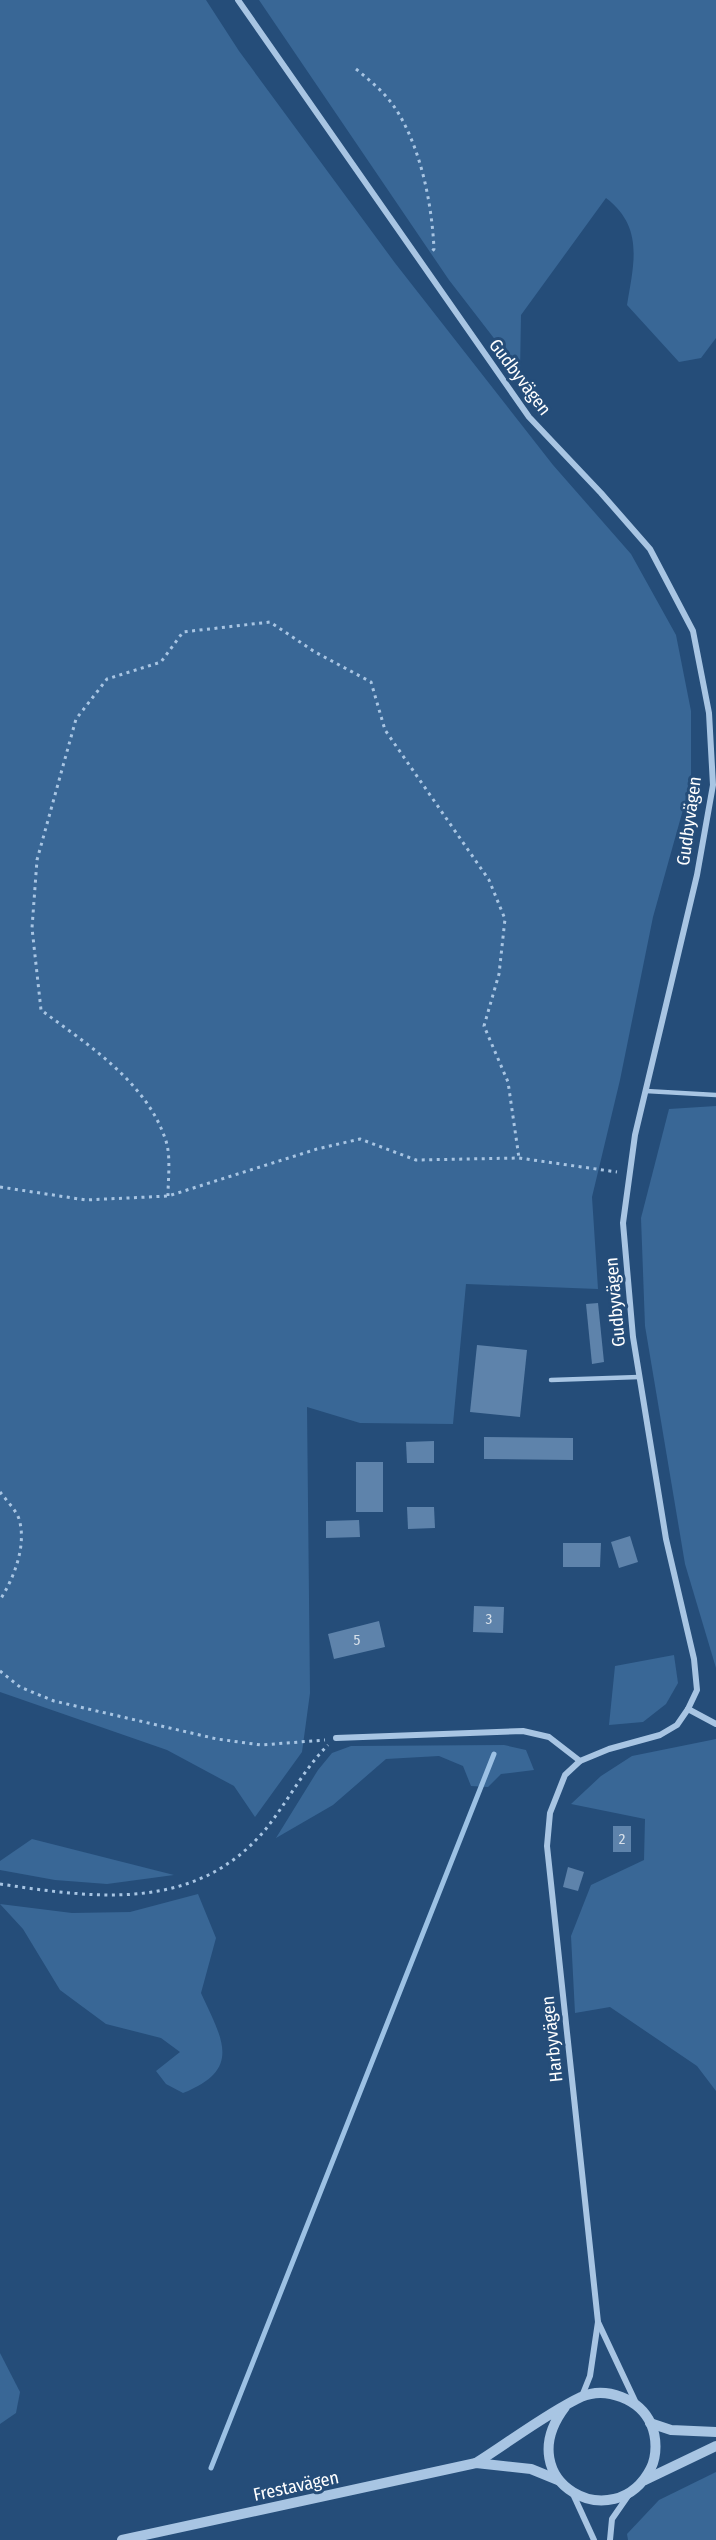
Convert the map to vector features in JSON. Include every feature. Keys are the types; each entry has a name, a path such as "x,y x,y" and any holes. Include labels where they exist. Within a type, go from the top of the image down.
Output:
{"street":[{"name":"Gudbyvägen","path":"238,0 529,417 602,493 650,549 693,631 709,713 713,785 697,875 628,1174 623,1223 639,1377 666,1539 694,1659 697,1690 688,1709"},
{"path":"688,1709 716,1724"},
{"name":"Harbyvägen","path":"582,2396 590,2376 598,2322 547,1846 550,1813 565,1775 580,1761 609,1749 660,1735 677,1725 688,1709"},
{"path":"336,1738 523,1731 549,1737 580,1761"},
{"name":"Harbyvägen","path":"598,2322 638,2407"},
{"path":"630,2493 612,2500 592,2500 573,2493 558,2480 549,2462 548,2442 553,2423 565,2407 582,2396 602,2393 621,2396 638,2407 650,2423 656,2442 654,2462 645,2480"},
{"name":"Frestavägen","path":"476,2463 565,2407"},
{"path":"650,2423 671,2430 716,2432"},
{"path":"610,2540 612,2519 630,2493 645,2480 716,2446"},
{"name":"Frestavägen","path":"123,2540 476,2463 531,2469 558,2480"},
{"path":"573,2493 594,2540"}],"lane":[{"path":"646,1091 716,1095"},
{"path":"551,1380 639,1377"}],"path":[{"path":"356,69 382,91 400,116 418,162 432,219 434,249 421,264"},
{"path":"168,1196 166,1142 143,1095 94,1050 41,1010 32,928 37,860 76,719 107,679 161,662 183,632 270,622 315,652 371,682 385,730 489,879 505,919 498,974 484,1026 508,1082 519,1158"},
{"path":"0,1186 86,1200 168,1196 317,1149 360,1139 416,1160 519,1158 628,1174"},
{"path":"0,1492 19,1518 21,1547 14,1574 0,1600"},
{"path":"0,1671 20,1687 54,1701 217,1739 261,1745 336,1738"},
{"path":"0,1884 82,1895 144,1895 208,1876 246,1852 266,1829 319,1754 336,1738"}],"shaded area":[{"path":"0,0 206,0 239,51 395,263 553,465 631,554 676,635 691,711 691,781 653,917 620,1080 592,1197 598,1289 466,1284 453,1424 360,1423 307,1407 310,1693 302,1752 255,1817 234,1786 167,1750 0,1692"},
{"path":"259,0 716,0 716,338 701,358 679,362 627,305 633,260 631,234 618,209 606,198 521,315 520,372 449,280"},
{"path":"716,1106 716,1668 685,1564 645,1326 641,1218 669,1109"},
{"path":"674,1655 678,1683 666,1704 643,1722 609,1725 615,1666"},
{"path":"716,1739 716,2091 697,2066 610,2007 575,2013 571,1936 591,1885 644,1860 645,1819 571,1804 601,1776 632,1756"},
{"path":"504,1745 526,1750 534,1770 501,1774 488,1787 471,1786 463,1766 439,1756 386,1759 333,1805 276,1838 318,1770 332,1753 351,1746"},
{"path":"32,1839 174,1875 107,1884 55,1880 0,1870 0,1861"},
{"path":"198,1894 216,1938 201,1993 215,2025 222,2051 221,2063 214,2074 202,2084 183,2093 166,2084 156,2071 180,2052 161,2038 106,2024 60,1990 23,1929 0,1904 72,1913 130,1912"},
{"path":"0,2353 20,2392 16,2413 0,2424"},
{"path":"716,2472 716,2540 628,2540 627,2534 659,2500"}],"building":[{"path":"598,1303 604,1362 592,1364 586,1304"},
{"path":"477,1345 527,1350 520,1417 470,1412"},
{"path":"484,1437 573,1438 573,1460 484,1459"},
{"path":"434,1441 434,1463 407,1463 406,1442"},
{"path":"356,1462 383,1462 383,1512 356,1512"},
{"path":"407,1507 434,1507 435,1528 408,1529"},
{"path":"359,1520 360,1537 326,1538 326,1521"},
{"path":"630,1536 638,1562 619,1568 611,1542"},
{"path":"563,1543 601,1543 600,1567 563,1567"},
{"path":"474,1606 504,1607 503,1633 473,1632"},
{"path":"379,1621 385,1647 334,1659 328,1634"},
{"path":"613,1826 631,1826 631,1852 613,1852"},
{"path":"568,1867 584,1872 578,1891 563,1887"}],"waterway":[{"path":"211,2468 494,1754"}]}
